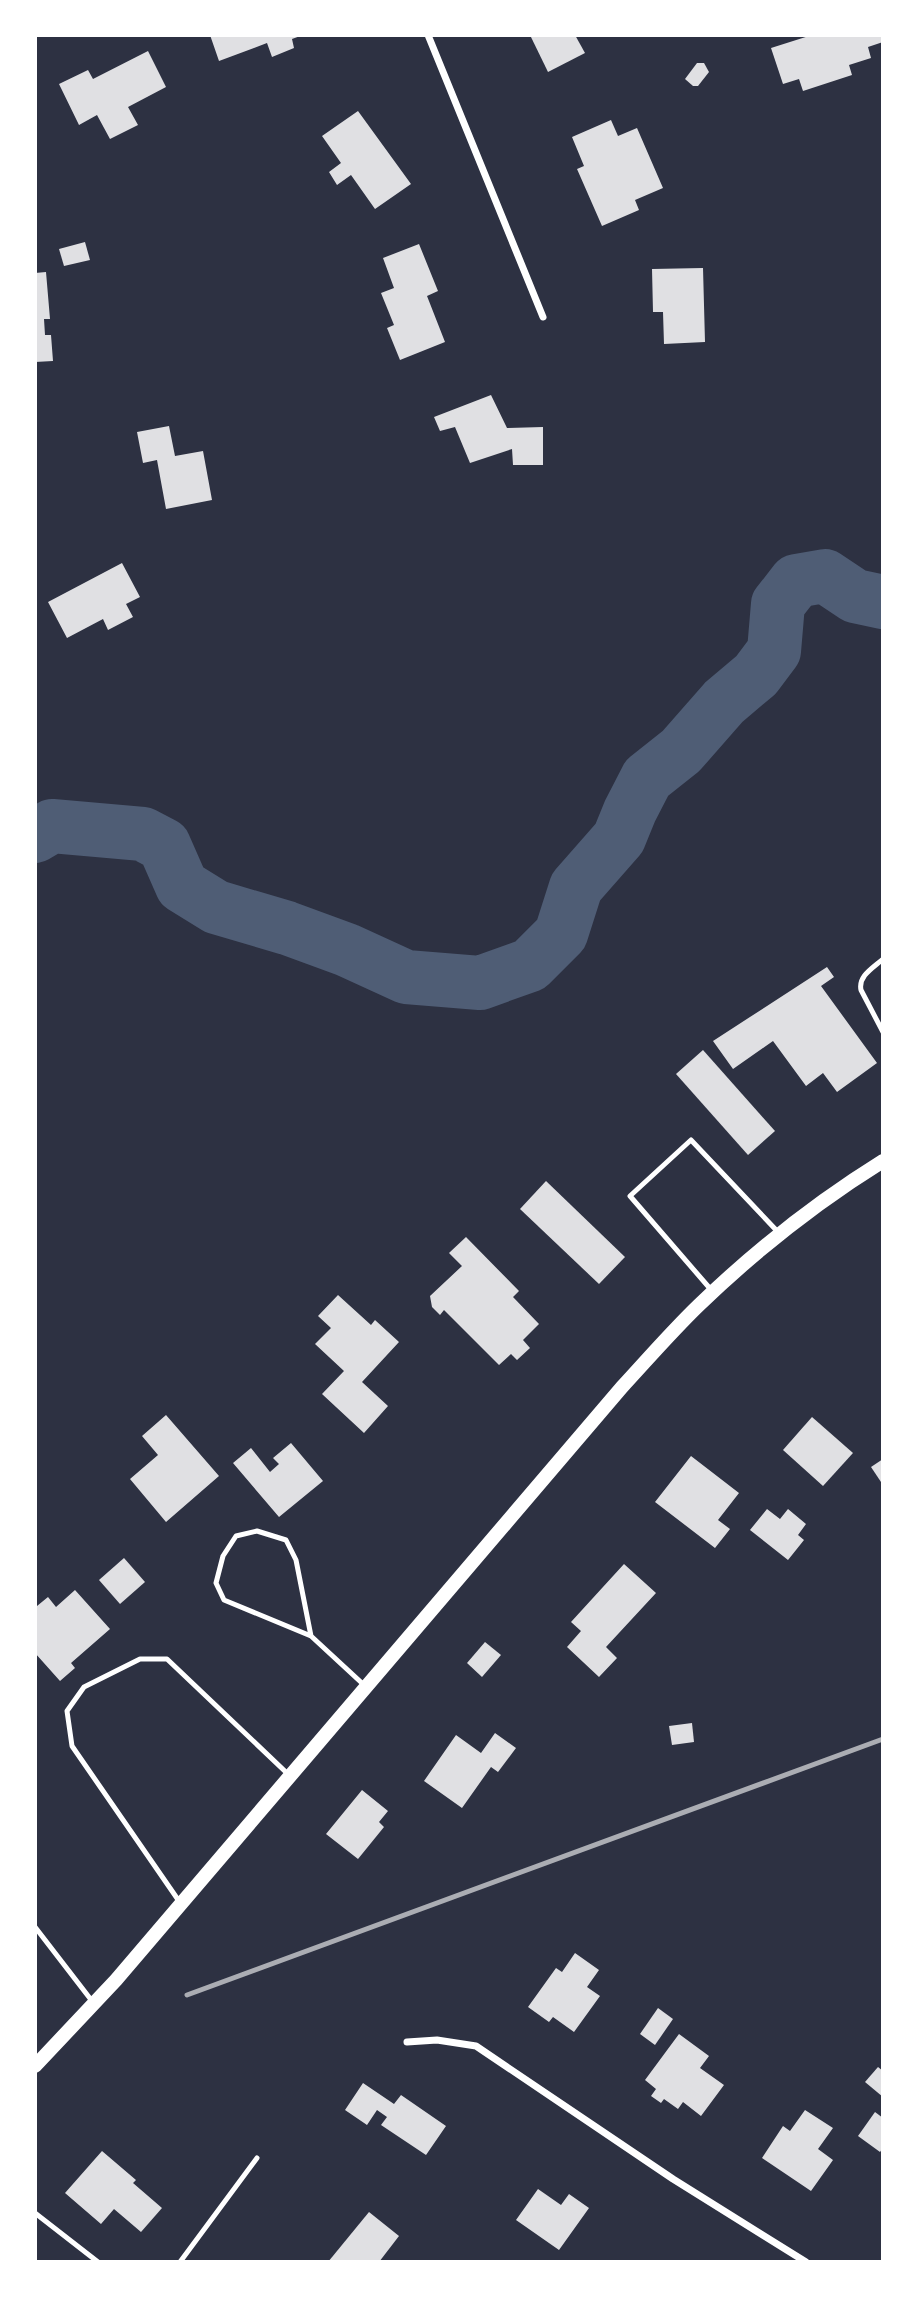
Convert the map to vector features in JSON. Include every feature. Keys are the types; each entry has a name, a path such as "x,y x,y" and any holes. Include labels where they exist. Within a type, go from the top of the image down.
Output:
{"main road":[{"path":"35,2066 181,1904 622,1387 713,1292 780,1234 843,1186 883,1161"}],"street":[{"path":"428,35 543,317"},
{"path":"407,2042 437,2040 476,2046 673,2179 806,2262"}],"lane":[{"path":"883,959 863,977 860,984 883,1032"},
{"path":"713,1292 630,1196 691,1140 780,1234"},
{"path":"311,1636 296,1560 286,1541 257,1531 236,1536 223,1556 216,1583 224,1600 311,1636 366,1687"},
{"path":"181,1904 72,1745 67,1711 84,1687 140,1659 167,1659 290,1776"},
{"path":"35,1927 94,2003"},
{"path":"180,2262 257,2158"},
{"path":"35,2213 98,2262"}],"building":[{"path":"210,35 303,35 292,39 294,48 272,57 267,43 219,61"},
{"path":"530,35 575,35 585,53 548,72"},
{"path":"812,35 883,35 883,42 868,47 871,58 849,65 852,75 803,91 799,79 783,84 771,48"},
{"path":"148,51 166,87 128,107 138,125 110,139 97,115 79,125 59,84 88,70 93,79"},
{"path":"697,63 704,63 709,72 698,86 693,86 685,79"},
{"path":"358,111 411,184 375,209 351,175 337,185 329,172 341,163 322,136"},
{"path":"611,120 618,136 637,128 663,188 635,200 639,210 602,226 577,169 584,166 572,137"},
{"path":"85,242 90,260 64,266 59,249"},
{"path":"419,244 438,291 427,296 445,342 400,360 387,328 394,325 381,293 394,288 383,258"},
{"path":"703,268 705,342 664,344 663,312 653,312 652,269"},
{"path":"46,272 50,319 44,319 45,335 51,335 53,361 35,362 35,273"},
{"path":"491,395 507,428 543,427 543,465 513,465 512,449 470,463 455,427 440,431 434,417"},
{"path":"169,426 175,456 203,451 212,500 166,509 157,460 143,463 137,432"},
{"path":"122,563 140,597 126,604 133,617 108,630 103,619 67,638 48,602"},
{"path":"827,967 834,977 821,986 877,1063 837,1092 823,1073 806,1086 773,1041 733,1069 713,1041"},
{"path":"703,1050 775,1131 748,1155 676,1074"},
{"path":"546,1181 625,1257 599,1284 520,1209"},
{"path":"466,1237 519,1291 513,1297 539,1324 523,1340 530,1348 517,1360 511,1354 499,1365 444,1310 440,1315 432,1307 430,1296 462,1266 449,1253"},
{"path":"338,1295 371,1325 375,1320 399,1342 362,1382 388,1406 364,1433 322,1394 344,1371 315,1344 331,1328 318,1316"},
{"path":"166,1415 219,1476 166,1522 130,1479 158,1455 142,1436"},
{"path":"812,1417 853,1453 823,1486 783,1450"},
{"path":"291,1443 323,1481 279,1517 233,1463 251,1448 270,1472 279,1464 273,1458"},
{"path":"691,1456 739,1493 718,1520 730,1529 715,1548 655,1502"},
{"path":"883,1459 883,1485 871,1467"},
{"path":"767,1509 780,1519 788,1509 806,1524 798,1535 804,1540 788,1560 750,1530"},
{"path":"124,1558 145,1582 120,1604 99,1580"},
{"path":"624,1564 656,1593 606,1647 617,1658 599,1677 567,1647 581,1631 571,1622"},
{"path":"75,1590 110,1629 71,1663 75,1668 60,1681 35,1653 35,1604 37,1606 48,1597 56,1607"},
{"path":"485,1642 501,1655 482,1677 467,1663"},
{"path":"692,1723 694,1742 672,1745 669,1726"},
{"path":"495,1733 516,1748 498,1772 491,1767 462,1808 424,1781 456,1735 481,1753"},
{"path":"362,1790 388,1811 379,1822 384,1827 358,1859 326,1834"},
{"path":"575,1953 599,1970 587,1987 600,1996 574,2032 553,2017 549,2022 528,2007 556,1968 562,1972"},
{"path":"658,2008 673,2019 655,2045 640,2034"},
{"path":"679,2034 709,2056 700,2068 724,2085 701,2116 683,2102 678,2109 664,2099 661,2103 651,2096 656,2089 645,2080"},
{"path":"878,2067 883,2071 883,2097 865,2082"},
{"path":"363,2083 394,2104 401,2095 446,2126 426,2155 381,2125 387,2117 377,2110 367,2125 345,2110"},
{"path":"805,2110 833,2128 818,2149 833,2160 811,2191 762,2158 783,2126 790,2131"},
{"path":"875,2112 883,2118 883,2148 880,2152 858,2136"},
{"path":"102,2151 136,2180 133,2183 162,2208 141,2232 114,2209 101,2224 65,2193"},
{"path":"538,2189 561,2205 569,2194 589,2208 559,2250 516,2220"},
{"path":"369,2212 399,2236 379,2262 328,2262"}],"waterway":[{"path":"35,836 52,826 143,834 164,845 182,886 216,907 287,928 347,950 406,977 480,983 530,965 561,934 576,887 619,838 647,778 681,751 724,702 756,675 774,651 778,604 796,581 825,576 855,596 883,602"}],"railway":[{"path":"187,1995 883,1739"}]}
